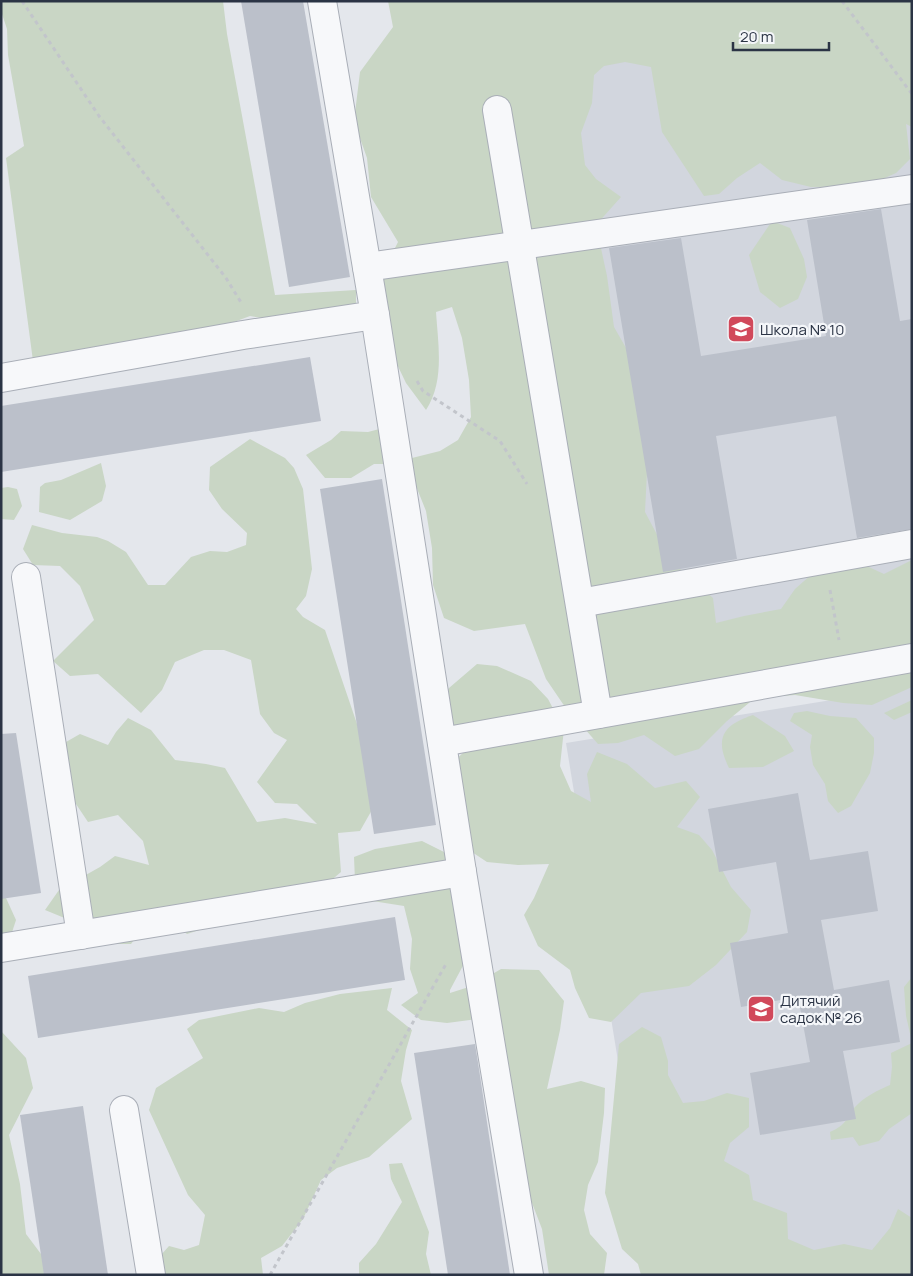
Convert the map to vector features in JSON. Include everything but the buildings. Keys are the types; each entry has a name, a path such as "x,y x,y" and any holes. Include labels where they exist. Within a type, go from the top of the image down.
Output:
{"lane":[{"path":"322,1 375,315 462,872 529,1275"},
{"path":"497,110 598,714"},
{"path":"367,267 912,189"},
{"path":"1,378 260,332 375,315"},
{"path":"580,603 912,544"},
{"path":"26,577 80,935"},
{"path":"442,742 912,658"},
{"path":"1,948 462,872"},
{"path":"124,1110 151,1275"}],"path":[{"path":"22,1 99,116 226,278 260,332"},
{"path":"842,1 912,94"},
{"path":"413,374 423,390 500,440 531,490"},
{"path":"824,559 844,670"},
{"path":"270,1275 446,964"}],"shaded area":[{"name":"Школа № 10","path":"558,1 912,21 912,636 633,685"},
{"name":"Дитячий садок № 26","path":"912,687 912,1275 653,1275 566,743"}],"green space":[{"path":"1,1 223,1 227,34 275,295 356,290 356,311 281,321 250,316 210,331 33,361 6,158 24,146 8,55 7,29 1,11"},
{"path":"388,1 912,1 912,127 906,124 910,159 896,173 867,186 811,187 782,180 760,163 737,178 719,194 704,196 662,132 651,67 625,62 604,66 594,75 592,103 581,133 585,165 596,179 621,197 596,225 607,276 614,327 649,388 650,411 645,512 671,561 713,598 716,623 781,609 795,589 812,574 858,562 884,574 912,560 912,687 872,705 843,703 795,695 755,698 727,721 699,749 675,756 644,735 618,743 598,744 563,704 546,679 525,624 474,631 444,618 433,585 432,548 426,511 416,486 412,458 440,451 458,440 471,417 469,380 462,338 452,307 436,312 439,349 438,375 432,399 426,410 406,383 393,356 382,274 398,242 371,197 367,158 354,121 360,72 393,27"},
{"path":"772,221 790,228 804,259 807,277 798,299 780,308 760,292 749,255"},
{"path":"402,423 406,464 374,464 351,478 325,478 306,455 331,440 341,431 368,432"},
{"path":"250,439 285,458 294,468 303,489 312,569 306,596 296,609 303,617 325,630 371,765 377,801 360,831 338,833 341,872 297,909 215,925 187,934 157,910 131,944 98,944 67,919 45,910 59,890 100,867 115,856 149,865 143,841 118,815 88,822 74,801 67,770 66,742 80,734 108,745 128,718 151,730 175,760 225,768 257,822 285,818 317,824 297,804 275,803 257,782 287,740 274,733 260,714 251,660 224,650 204,650 175,662 162,690 141,713 98,674 70,676 53,661 94,620 80,586 60,566 33,565 23,549 32,525 62,533 97,537 108,541 126,552 148,585 165,585 191,557 210,551 227,552 246,545 247,533 222,509 209,490 210,467"},
{"path":"101,463 106,486 102,501 70,520 39,512 40,487 45,483 61,480"},
{"path":"1,488 17,489 22,506 14,520 1,519"},
{"path":"477,664 497,666 531,681 548,699 564,729 560,766 571,791 591,802 587,774 597,752 627,764 655,788 686,781 700,797 677,827 699,835 712,850 731,887 751,910 747,932 716,965 689,986 641,993 611,1022 589,1018 575,988 570,970 538,946 524,915 549,864 518,865 487,862 469,850 446,769 466,750 436,710 449,688"},
{"path":"912,700 912,712 894,720 884,713"},
{"path":"807,711 830,716 856,718 874,738 874,753 870,773 851,806 838,813 828,801 825,784 813,765 810,747 812,735 790,721 794,713"},
{"path":"753,715 785,736 794,751 763,767 729,768 722,748 724,734 734,723"},
{"path":"422,841 454,857 466,960 450,993 472,986 501,969 539,970 564,1001 560,1030 547,1089 581,1081 605,1088 598,1162 588,1185 584,1210 590,1234 607,1253 604,1275 549,1275 542,1229 524,1182 485,1018 447,1023 421,1020 401,1005 418,993 410,969 412,939 404,906 366,900 355,881 354,857 375,849"},
{"path":"1,887 16,920 1,966"},
{"path":"912,977 912,1042 906,1016 904,987"},
{"path":"392,988 387,1010 412,1030 406,1050 401,1081 412,1119 369,1157 337,1168 321,1180 303,1219 282,1246 261,1258 263,1275 143,1275 169,1246 184,1250 199,1245 205,1215 188,1195 149,1110 156,1088 203,1058 187,1029 199,1020 259,1008 284,1012 305,1003 340,994"},
{"path":"642,1027 661,1037 668,1061 668,1075 683,1103 704,1101 727,1093 749,1098 749,1127 730,1143 724,1161 749,1175 753,1200 787,1213 788,1239 814,1250 844,1244 872,1250 890,1228 898,1209 912,1218 912,1275 641,1275 638,1264 622,1249 605,1193 619,1044"},
{"path":"1,1031 26,1058 33,1088 9,1135 20,1184 26,1234 50,1266 52,1275 1,1275"},
{"path":"912,1043 912,1113 889,1129 879,1141 859,1146 853,1137 831,1140 830,1132 843,1124 859,1103 871,1094 890,1085 891,1053"},
{"path":"402,1163 429,1232 426,1254 431,1275 359,1275 359,1263 376,1244 402,1202 391,1179 389,1164"}],"place":[{"name":"Школа № 10","path":"741,329"},
{"name":"Дитячий садок № 26","path":"761,1009"}]}
